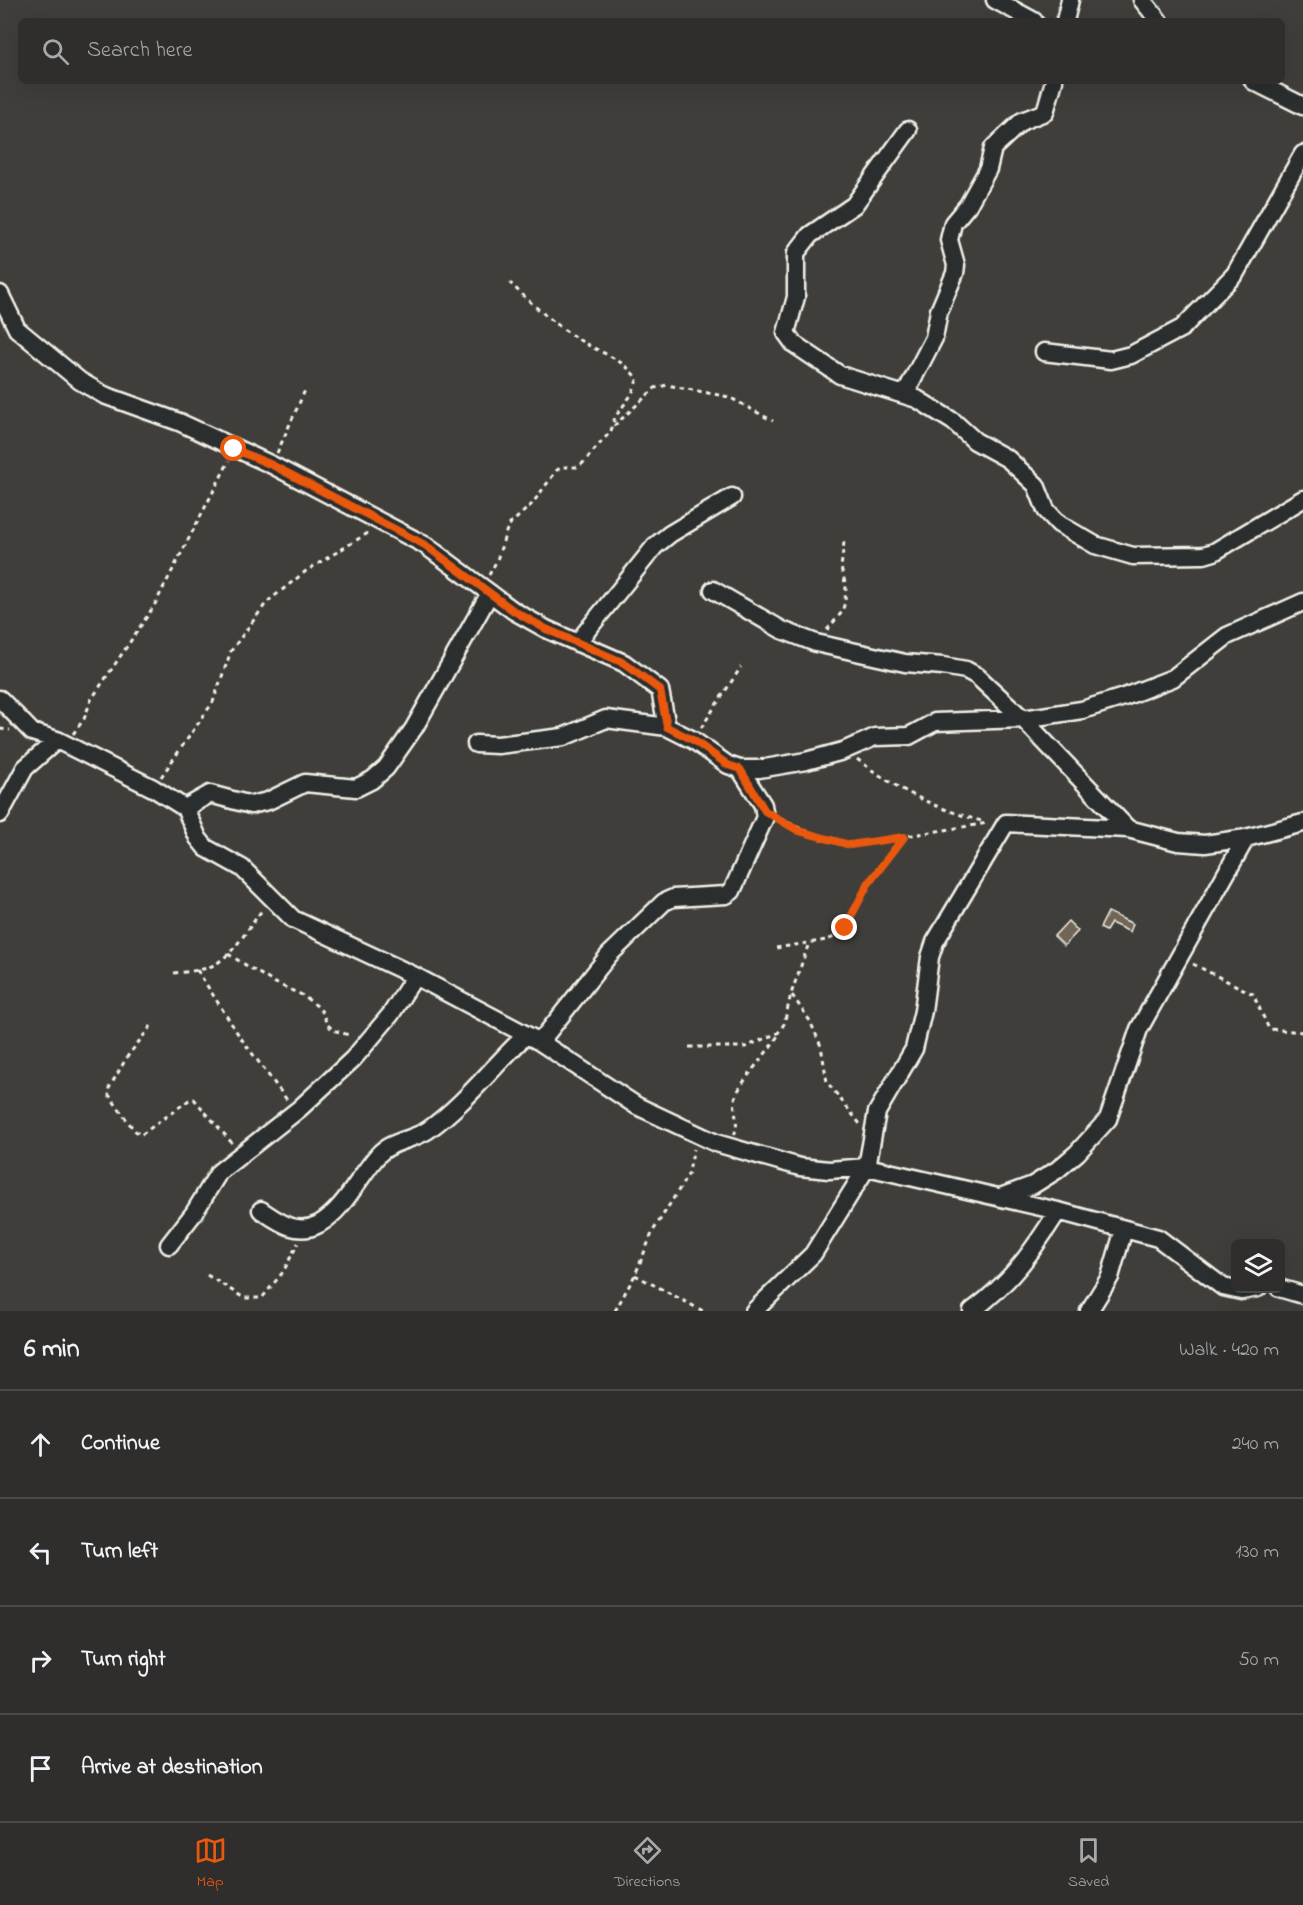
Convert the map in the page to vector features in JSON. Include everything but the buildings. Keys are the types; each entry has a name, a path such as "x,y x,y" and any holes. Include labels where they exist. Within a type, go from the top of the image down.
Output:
{"street":[{"path":"995,0 1028,18"},
{"path":"1066,18 1071,0"},
{"path":"1142,0 1157,18"},
{"path":"905,394 934,338 942,303 955,273 956,266 949,240 953,223 968,205 988,169 993,148 1022,121 1045,112 1053,84"},
{"path":"1259,84 1303,106"},
{"path":"908,130 854,205 810,235 796,253 796,297 786,333 794,344 840,375 905,394 938,411 975,441 1008,459 1028,475 1036,485 1047,510 1059,524 1095,545 1132,556 1204,555 1214,552 1303,499"},
{"path":"1044,352 1111,360 1131,355 1182,328 1235,274 1303,154"},
{"path":"0,294 17,328 80,381 105,395 179,422 272,465 386,524 425,545 514,611 624,663 657,686 667,727"},
{"path":"578,643 655,546 670,534 732,497"},
{"path":"185,808 210,794 250,805 268,801 305,783 356,788 372,780 386,768 414,728 486,590"},
{"path":"713,590 782,630 816,643 905,663 966,670 977,676 1023,719 1128,829"},
{"path":"476,744 498,745 563,737 606,719 667,727 693,740 728,765 740,769 759,769 806,761 843,751 875,737 909,736 935,722 1023,719 1082,710 1173,678 1227,636 1303,602"},
{"path":"0,699 32,732 61,742 153,788 185,808 198,838 206,848 242,868 293,919 415,976 533,1038 637,1106 699,1136 812,1169 867,1167 1000,1197 1125,1229 1167,1242 1223,1287 1231,1289"},
{"path":"0,814 25,768 61,742"},
{"path":"261,1210 292,1228 306,1228 319,1224 339,1206 380,1153 428,1130 466,1100 502,1058 533,1038 609,955 664,902 673,898 711,897 732,891 763,828 765,811 740,769"},
{"path":"754,1311 813,1254 867,1167 874,1123 883,1099 914,1049 923,1011 930,957 935,942 995,825 1025,822 1128,829 1178,842 1196,843 1246,838 1303,823"},
{"path":"1000,1197 1033,1185 1057,1170 1077,1153 1108,1119 1139,1029 1246,838"},
{"path":"169,1245 194,1213 219,1172 302,1106 368,1042 391,1014 415,976"},
{"path":"972,1311 1000,1290 1031,1254 1058,1211"},
{"path":"1089,1311 1110,1277 1125,1229"},
{"path":"1285,1290 1303,1295"}],"path":[{"path":"510,283 542,314 581,341 611,357 636,377 632,394 615,417 612,427"},
{"path":"486,590 501,542 513,519 532,504 562,466 580,466 612,427 654,388 667,385 729,398 773,421"},
{"path":"272,465 306,388"},
{"path":"61,742 84,719 91,700 154,606 199,523 234,449"},
{"path":"153,788 195,732 213,702 231,651 267,602 334,553 386,524"},
{"path":"816,643 842,612 845,602 846,586 840,568 844,542"},
{"path":"693,740 741,667"},
{"path":"843,751 890,784 917,798 954,814 995,825"},
{"path":"765,811 799,831 850,845 995,825"},
{"path":"776,948 826,940 837,936 845,928 868,884 904,837"},
{"path":"174,973 197,970 216,964 228,954 271,898"},
{"path":"735,1148 733,1136 738,1123 734,1104 736,1095 767,1055 784,1024 791,994 809,943"},
{"path":"1183,950 1195,965 1252,994 1269,1029 1303,1032"},
{"path":"228,954 317,1006 324,1014 326,1023 333,1029 368,1042"},
{"path":"197,970 279,1092 292,1104 302,1106"},
{"path":"791,994 810,1021 822,1046 827,1082 871,1140"},
{"path":"151,1026 127,1057 108,1090 109,1095 134,1130 141,1134 189,1100 194,1099 241,1154"},
{"path":"689,1047 745,1047 779,1032"},
{"path":"615,1311 635,1275 653,1231 688,1175 699,1136"},
{"path":"207,1275 244,1298 262,1298 283,1272 306,1228"},
{"path":"635,1275 703,1311"}],"route":[{"path":"234,449 272,465 425,545 514,611 546,629 624,663 654,683 660,690 667,727 693,740 728,765 740,769 765,811 799,831 850,845 904,837 868,884 845,928"}]}
